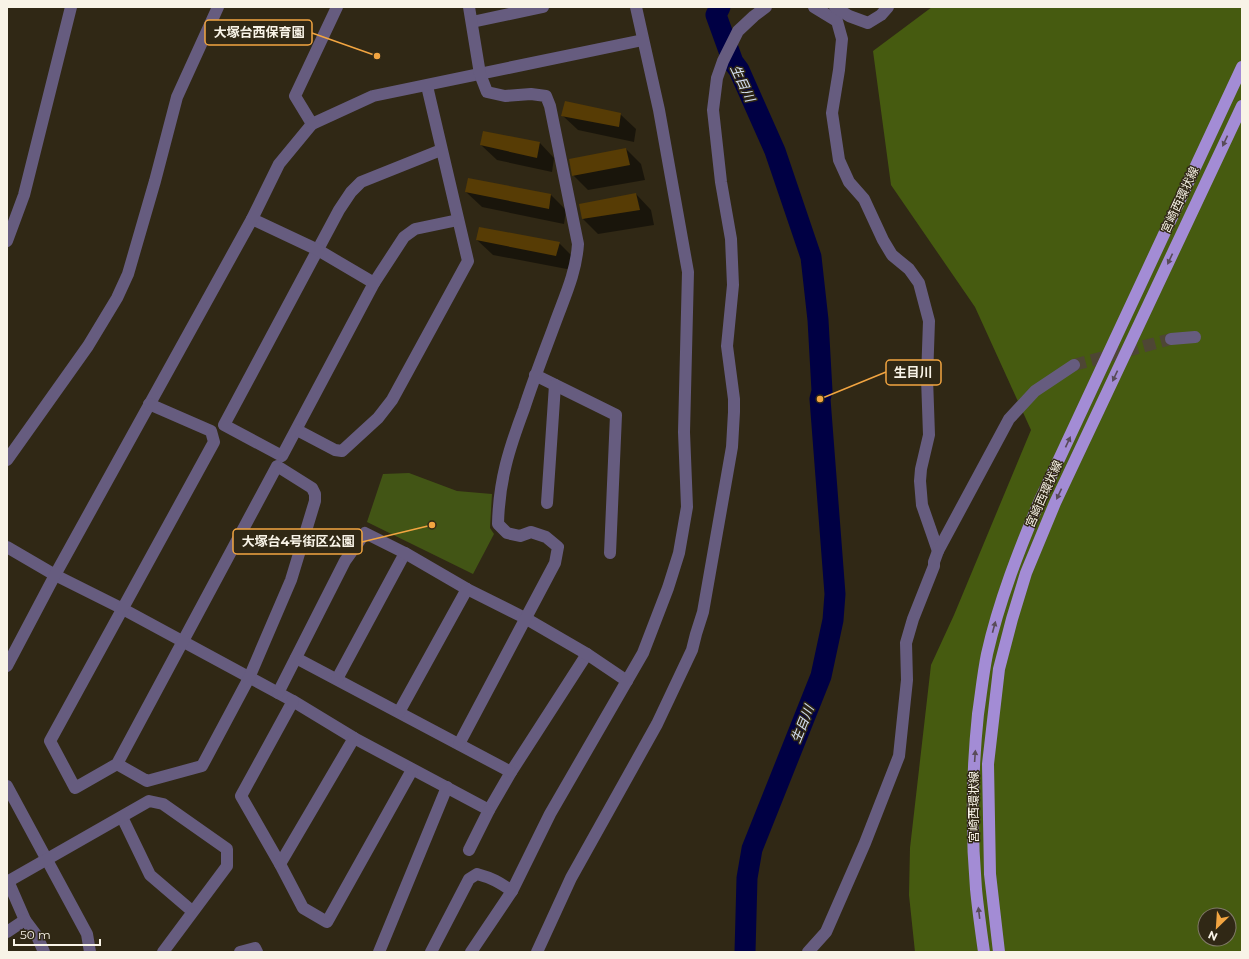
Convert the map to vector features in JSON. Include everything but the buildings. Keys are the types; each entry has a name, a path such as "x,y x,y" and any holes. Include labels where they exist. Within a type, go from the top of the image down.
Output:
{"main road":[{"name":"宮崎西環状線","path":"984,952 976,889 973,775 980,695 987,655 997,618 1012,569 1040,500 1242,67"},
{"name":"宮崎西環状線","path":"999,952 990,874 988,764 999,669 1012,619 1026,573 1055,503 1242,106"}],"street":[{"path":"7,241 24,195 71,7"},
{"path":"7,460 88,346 122,288 128,274 155,181 177,97 218,7"},
{"path":"312,124 295,96 337,7"},
{"path":"459,744 555,563 558,547 546,537 531,532 520,536 507,533 498,524 498,501 503,472 511,445 535,375 572,279 577,260 578,244 550,106 546,96 531,94 505,96 487,92 480,74 472,22 468,7"},
{"path":"472,22 543,7"},
{"path":"471,952 512,891 550,814 643,653 668,588 679,553 686,507 684,432 688,272 659,110 636,7"},
{"path":"537,952 571,878 619,794 634,764 658,724 692,650 703,612 732,447 734,412 734,399 727,346 733,285 731,239 721,182 713,110 718,78 723,61 738,31 766,7"},
{"path":"814,7 837,21 842,40 832,113 839,160 849,182 864,200 883,240 892,255 910,269 919,283 929,321 927,378 929,435 921,469 920,481 922,505 938,551"},
{"path":"835,7 849,16 868,23 881,15 888,7"},
{"path":"7,666 55,575 252,219 279,164 312,124 373,96 643,40"},
{"path":"297,430 335,450 342,451 378,418 392,400 468,261 427,86"},
{"path":"441,150 378,174 356,186 339,210 224,425 282,456 374,283 404,237 415,229 458,220"},
{"path":"252,219 318,250 374,283"},
{"path":"1170,339 1195,337"},
{"path":"808,952 826,932 865,843 899,756 907,680 906,643 913,619 934,566 938,551 1008,419 1035,391 1074,365"},
{"path":"535,375 616,416 610,553"},
{"path":"547,503 555,385"},
{"path":"117,764 147,781 202,766 250,678 291,580 316,501 312,488 277,466 117,764 75,788 50,741 214,442 211,431 149,404"},
{"path":"278,693 345,561 365,533 405,553 467,589 525,618 587,654 627,681"},
{"path":"7,547 55,575 122,608 293,701 354,738 489,810"},
{"path":"337,679 405,553"},
{"path":"399,712 467,589"},
{"path":"469,850 489,810 511,772 587,654"},
{"path":"296,658 511,772"},
{"path":"293,701 241,796 303,908 327,922 412,770"},
{"path":"280,864 354,738"},
{"path":"7,786 87,934 90,952"},
{"path":"379,952 447,787"},
{"path":"44,952 37,936 25,920 8,882 47,858 149,801 164,804 227,849 227,866 192,911 163,952"},
{"path":"122,817 150,876 192,911"},
{"path":"431,952 468,879 476,874 485,876 494,879 512,891"},
{"path":"7,932 25,920"},
{"path":"240,952 255,948 257,952"}],"green space":[{"path":"932,7 1242,7 1242,952 915,952 909,895 910,848 931,665 954,615 1031,430 975,307 891,185 873,51"},
{"path":"409,473 457,491 492,494 490,528 494,534 473,574 367,522 383,474"}],"waterway":[{"name":"生目川","path":"720,7 716,15 733,62 739,70 775,151 811,257 818,320 822,391 820,399 835,594 833,620 821,676 752,849 747,878 745,952"}],"tunnel":[{"path":"1074,365 1171,339"}],"place":[{"name":"大塚台西保育園","path":"377,56"},
{"name":"生目川","path":"820,399"},
{"name":"大塚台4号街区公園","path":"432,525"}]}
